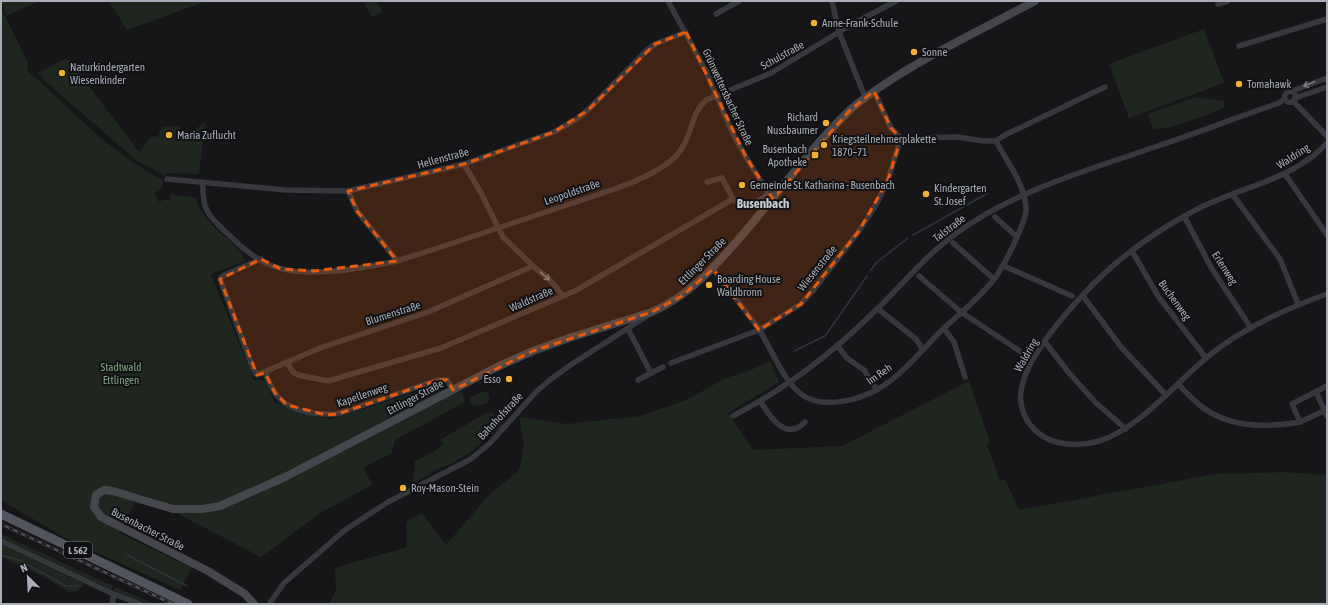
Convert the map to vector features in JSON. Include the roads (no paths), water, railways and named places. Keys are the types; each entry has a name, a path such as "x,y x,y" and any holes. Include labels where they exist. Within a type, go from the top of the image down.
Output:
{"main road":[{"name":"Ettlinger Straße","path":"285,477 453,390 533,351 652,312 682,296 713,269 772,195 849,111 865,97 947,46 1035,1"},
{"name":"Busenbacher Straße","path":"254,604 246,594 208,571 101,517 94,507 94,499 100,492 108,490 173,509 203,509 236,500 285,477"},
{"name":"L 562","path":"1,509 13,518"},
{"name":"L 562","path":"1,514 13,518 188,604"}],"street":[{"name":"Grünwettersbacher Straße","path":"668,1 706,71 746,157 772,195"},
{"path":"716,14 739,1"},
{"path":"832,1 839,32 865,97"},
{"name":"Schulstraße","path":"716,95 771,73 839,32 896,1"},
{"path":"1218,4 1228,1"},
{"path":"1239,46 1327,19"},
{"name":"Hellenstraße","path":"167,180 285,190 348,191 464,164 554,132 575,120 594,104 646,51 655,44 686,32"},
{"name":"Talstraße","path":"733,416 761,402 837,345 878,308 917,267 948,239 1023,193 1279,103 1285,99 1287,92 1327,78"},
{"path":"1285,99 1290,102 1327,87"},
{"path":"874,91 892,128 901,138 958,137 983,141 996,141 1005,135 1105,88"},
{"path":"1292,91 1295,95 1294,100 1327,136"},
{"name":"Leopoldstraße","path":"203,183 203,204 211,218 244,249 281,269 314,271 350,269 397,261 612,189 651,173 667,164 681,151 686,143 699,106 716,95"},
{"name":"Wiesenstraße","path":"671,363 759,330 801,304 813,291 859,231 876,205 888,180 901,138"},
{"path":"996,141 1023,193"},
{"name":"Waldring","path":"1327,143 1302,164 1285,174 1215,201 1184,216 1132,251 1100,277 1045,342 1033,359 1023,380 1021,408 1024,416 1036,432 1049,440 1061,443 1087,444 1107,439 1126,429 1206,358 1251,328 1298,304 1327,294"},
{"path":"464,164 481,193 503,237 549,279 563,296"},
{"path":"1285,174 1327,235"},
{"path":"707,182 722,178 733,199 738,203 748,205 772,195"},
{"path":"348,191 358,211 397,261"},
{"name":"Im Reh","path":"713,269 759,330 789,381 803,396 822,401 836,402 854,399 877,390 900,372 994,279 1004,266 1024,218 1026,210 1023,193"},
{"path":"1233,195 1280,259 1298,304"},
{"name":"Waldstraße","path":"287,363 292,372 298,375 328,382 441,348 576,291 733,199"},
{"name":"Erlenweg","path":"1184,216 1212,269 1251,328"},
{"path":"995,217 1016,236"},
{"path":"953,243 994,279"},
{"name":"Buchenweg","path":"1132,251 1158,296 1206,358"},
{"name":"Blumenstraße","path":"261,259 224,275 220,279 253,369 257,375 265,373 320,348 428,312 533,266"},
{"path":"1004,266 1072,296"},
{"path":"919,276 961,312 1024,354"},
{"path":"1083,296 1121,347 1166,395"},
{"path":"878,308 916,339 923,350"},
{"name":"Bahnhofstraße","path":"269,604 284,583 345,530 388,502 470,459 494,440 536,392 572,364 652,312"},
{"path":"628,329 651,373"},
{"path":"944,329 954,342 965,377"},
{"path":"1045,342 1069,373 1096,403 1126,429"},
{"path":"837,345 842,352 864,370 877,390"},
{"path":"638,380 663,367"},
{"name":"Kapellenweg","path":"265,373 275,394 287,405 326,415 338,414 438,380 447,380 453,390"},
{"path":"1178,384 1202,407 1225,419 1238,423 1268,426 1300,422 1326,413 1316,392"},
{"path":"1300,422 1292,404 1327,386"},
{"path":"761,402 771,420 777,424 793,429 801,427 805,422"},
{"path":"1,541 114,594 140,604"},
{"path":"112,604 114,594"}],"waterway":[{"path":"913,235 988,193"},
{"path":"870,271 877,262 908,238"},
{"path":"794,351 825,336 867,276"},
{"path":"1,555 21,561 66,586 79,586"},
{"path":"127,555 187,586"}],"railway":[{"path":"1,524 173,604"}],"place":[{"name":"Anne-Frank-Schule","path":"814,23"},
{"name":"Sonne","path":"914,52"},
{"name":"Naturkindergarten Wiesenkinder","path":"62,73"},
{"name":"Tomahawk","path":"1239,84"},
{"name":"Richard Nussbaumer","path":"826,123"},
{"name":"Maria Zuflucht","path":"169,135"},
{"name":"Kriegsteilnehmerplakette 1870–71","path":"824,145"},
{"name":"Busenbach Apotheke","path":"815,155"},
{"name":"Gemeinde St. Katharina - Busenbach","path":"742,185"},
{"name":"Kindergarten St. Josef","path":"926,194"},
{"name":"Boarding House Waldbronn","path":"709,285"},
{"name":"Esso","path":"509,379"},
{"name":"Roy-Mason-Stein","path":"403,488"}],"district":[{"name":"Busenbach","path":"763,203"}],"park label":[{"name":"Stadtwald Ettlingen","path":"121,373"}]}
